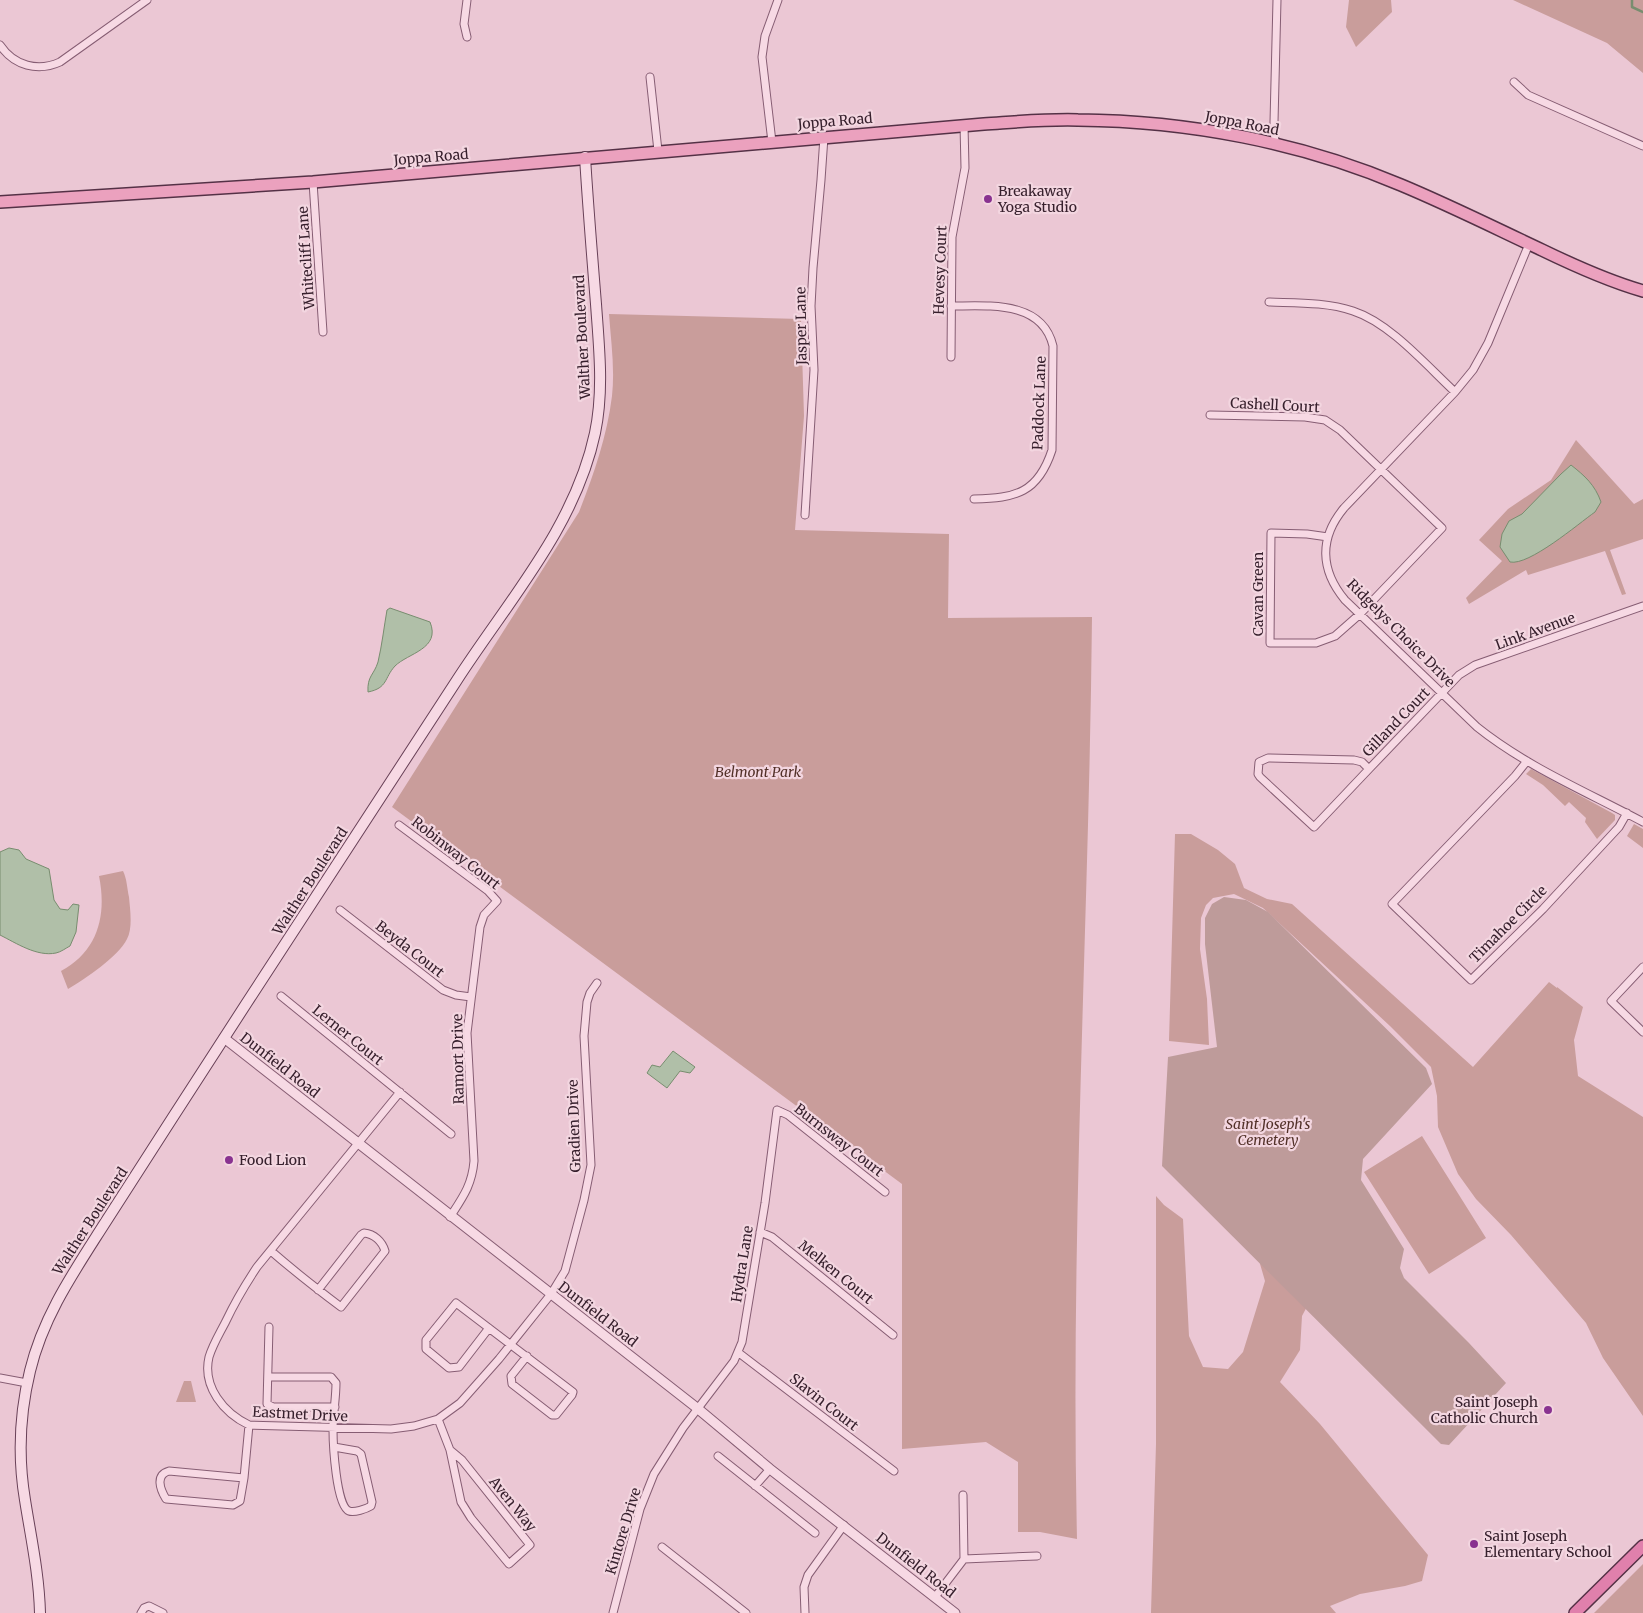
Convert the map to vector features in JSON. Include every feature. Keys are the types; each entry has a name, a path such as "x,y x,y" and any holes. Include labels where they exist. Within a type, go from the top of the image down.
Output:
{"highway":[{"path":"1575,1613 1643,1546"}],"main road":[{"name":"Joppa Road","path":"0,202 314,182 964,126 1062,120 1095,120 1184,128 1233,135 1333,160 1386,179 1597,275 1643,291"},
{"name":"Walther Boulevard","path":"40,1613 40,1586 22,1476 21,1430 27,1383 41,1335 60,1295 476,650 542,554 561,524 581,483 594,438 600,387 600,359 585,158"}],"street":[{"path":"0,45 10,57 26,65 34,67 53,65 60,62 147,0"},
{"path":"467,0 464,24 467,37"},
{"path":"772,142 762,56 765,36 778,0"},
{"path":"1275,144 1277,0"},
{"path":"650,77 658,151"},
{"path":"1514,82 1528,94 1643,146"},
{"name":"Hevesy Court","path":"951,357 952,237 965,168 964,126"},
{"name":"Jasper Lane","path":"805,515 814,370 812,268 824,137"},
{"name":"Whitecliff Lane","path":"314,182 323,332"},
{"name":"Ridgelys Choice Drive","path":"1529,244 1480,358 1473,370 1455,392 1338,515 1328,537 1326,560 1329,574 1337,591 1477,727 1527,761 1643,822"},
{"path":"1269,302 1334,306 1365,315 1390,332 1455,392"},
{"name":"Paddock Lane","path":"951,306 1006,307 1023,312 1036,318 1044,326 1050,334 1053,346 1052,450 1048,464 1041,476 1030,488 1022,492 999,498 974,499"},
{"name":"Cashell Court","path":"1210,415 1297,416 1325,420 1340,430 1442,528 1360,614"},
{"name":"Cavan Green","path":"1328,537 1307,534 1271,533 1270,643 1304,644 1325,641 1335,636 1360,614"},
{"name":"Link Avenue","path":"1442,692 1459,675 1475,665 1643,606"},
{"name":"Gilland Court","path":"1369,769 1362,762 1354,760 1268,758 1259,762 1258,774 1314,827 1369,769 1442,692"},
{"name":"Timahoe Circle","path":"1527,761 1515,776 1392,904 1471,980 1542,909 1619,827 1627,813"},
{"name":"Robinway Court","path":"399,824 488,891 497,901"},
{"name":"Ramort Drive","path":"450,1217 467,1191 473,1174 474,1161 467,1033 470,997 481,922 488,909 497,901"},
{"name":"Beyda Court","path":"340,910 442,990 470,997"},
{"path":"1643,967 1611,1001 1643,1032"},
{"name":"Gradien Drive","path":"551,1294 565,1271 590,1173 584,1036 587,1002 597,982"},
{"name":"Lerner Court","path":"281,996 451,1134"},
{"name":"Dunfield Road","path":"224,1038 955,1613"},
{"path":"359,1144 400,1092"},
{"name":"Burnsway Court","path":"777,1110 788,1115 885,1192"},
{"name":"Hydra Lane","path":"696,1408 734,1361 739,1352 760,1232 777,1110"},
{"name":"Eastmet Drive","path":"359,1144 271,1251 240,1293 213,1347 208,1364 210,1383 229,1413 249,1425 333,1428 400,1429 438,1419 453,1409 471,1392 551,1294"},
{"name":"Melken Court","path":"760,1232 779,1243 894,1335"},
{"path":"271,1251 318,1290 341,1307 385,1251 381,1242 368,1233 360,1235 318,1290"},
{"path":"490,1328 459,1367 449,1368 426,1349 426,1340 456,1303 511,1343 573,1392 556,1415 552,1416 512,1384 512,1376 527,1356"},
{"path":"268,1327 267,1404 273,1407 336,1407"},
{"name":"Slavin Court","path":"739,1352 894,1471"},
{"path":"268,1377 331,1377 336,1383 336,1407 333,1428 334,1448 343,1505 351,1512 371,1506 372,1502 361,1454 357,1451 334,1448"},
{"path":"0,1378 27,1383"},
{"name":"Kintore Drive","path":"613,1613 640,1509 654,1474 696,1408"},
{"name":"Aven Way","path":"438,1419 450,1450 461,1502 471,1518 509,1564 530,1545 462,1460 450,1450"},
{"path":"244,1478 169,1471 160,1476 159,1481 166,1499 233,1505 240,1501 244,1478 249,1425"},
{"path":"718,1456 815,1533"},
{"path":"755,1486 770,1469"},
{"path":"935,1598 964,1559 963,1495"},
{"path":"805,1613 804,1587 808,1575 844,1525"},
{"path":"662,1547 746,1613"},
{"path":"964,1559 1037,1556"},
{"path":"141,1613 144,1608 149,1606 163,1613"}],"green space":[{"path":"1349,0 1391,0 1392,12 1356,47 1346,27"},
{"path":"1513,0 1643,0 1643,73 1607,43"},
{"name":"Belmont Park","path":"609,314 801,319 804,416 795,530 949,534 948,618 1092,617 1076,1309 1077,1539 1040,1532 1018,1532 1018,1462 986,1442 902,1449 902,1184 392,807 579,512 599,455 610,411 613,376"},
{"path":"1576,440 1634,504 1643,499 1643,539 1610,550 1626,594 1622,595 1605,551 1528,575 1526,570 1469,604 1466,598 1502,561 1479,540 1508,509 1551,480"},
{"path":"1531,769 1612,813 1615,815 1615,820 1597,839 1585,822 1586,818 1569,802 1565,806 1543,785 1526,774"},
{"path":"1634,824 1643,829 1643,848 1627,836"},
{"path":"1175,834 1191,834 1218,850 1235,864 1244,888 1267,899 1292,904 1473,1067 1549,982 1583,1007 1574,1040 1578,1076 1643,1117 1643,1416 1603,1358 1586,1323 1511,1235 1476,1199 1458,1174 1438,1127 1437,1096 1431,1067 1390,1026 1263,908 1234,894 1213,898 1206,905 1201,918 1200,949 1207,999 1209,1045 1169,1041"},
{"path":"123,871 129,897 131,924 129,935 123,946 109,960 92,974 68,989 61,971 74,963 84,953 97,931 102,904 99,876"},
{"name":"Saint Joseph's Cemetery","path":"1224,897 1246,900 1268,912 1426,1068 1432,1084 1363,1159 1361,1180 1404,1249 1400,1268 1404,1278 1506,1383 1449,1445 1441,1444 1162,1166 1168,1057 1217,1047 1205,944 1205,918 1212,904"},
{"path":"1422,1136 1486,1238 1429,1274 1364,1172"},
{"path":"1156,1196 1164,1205 1183,1219 1189,1336 1203,1367 1228,1369 1243,1352 1265,1281 1256,1250 1312,1297 1302,1316 1300,1350 1280,1382 1320,1424 1428,1555 1422,1581 1360,1594 1330,1606 1336,1613 1151,1613 1156,1444"},
{"path":"184,1381 191,1381 196,1402 176,1402"},
{"path":"1643,1564 1643,1613 1594,1613"}],"shaded area":[{"path":"1571,465 1589,481 1599,496 1601,502 1595,512 1541,551 1529,558 1510,562 1500,547 1502,534 1509,521 1522,514"},
{"path":"390,608 430,622 431,638 422,649 395,666 379,688 368,692 370,679 378,662 387,610"},
{"path":"9,848 19,850 26,859 49,869 54,900 60,909 68,910 73,904 79,905 76,932 70,946 62,951 49,954 41,953 0,935 0,852"},
{"path":"673,1051 695,1067 690,1073 680,1071 667,1088 647,1073 652,1065 660,1067"}],"waterway":[{"path":"1632,0 1632,7 1643,12"}],"place":[{"name":"Breakaway Yoga Studio","path":"988,199"},
{"name":"Food Lion","path":"229,1160"},
{"name":"Saint Joseph Catholic Church","path":"1548,1410"},
{"name":"Saint Joseph Elementary School","path":"1474,1544"}]}
